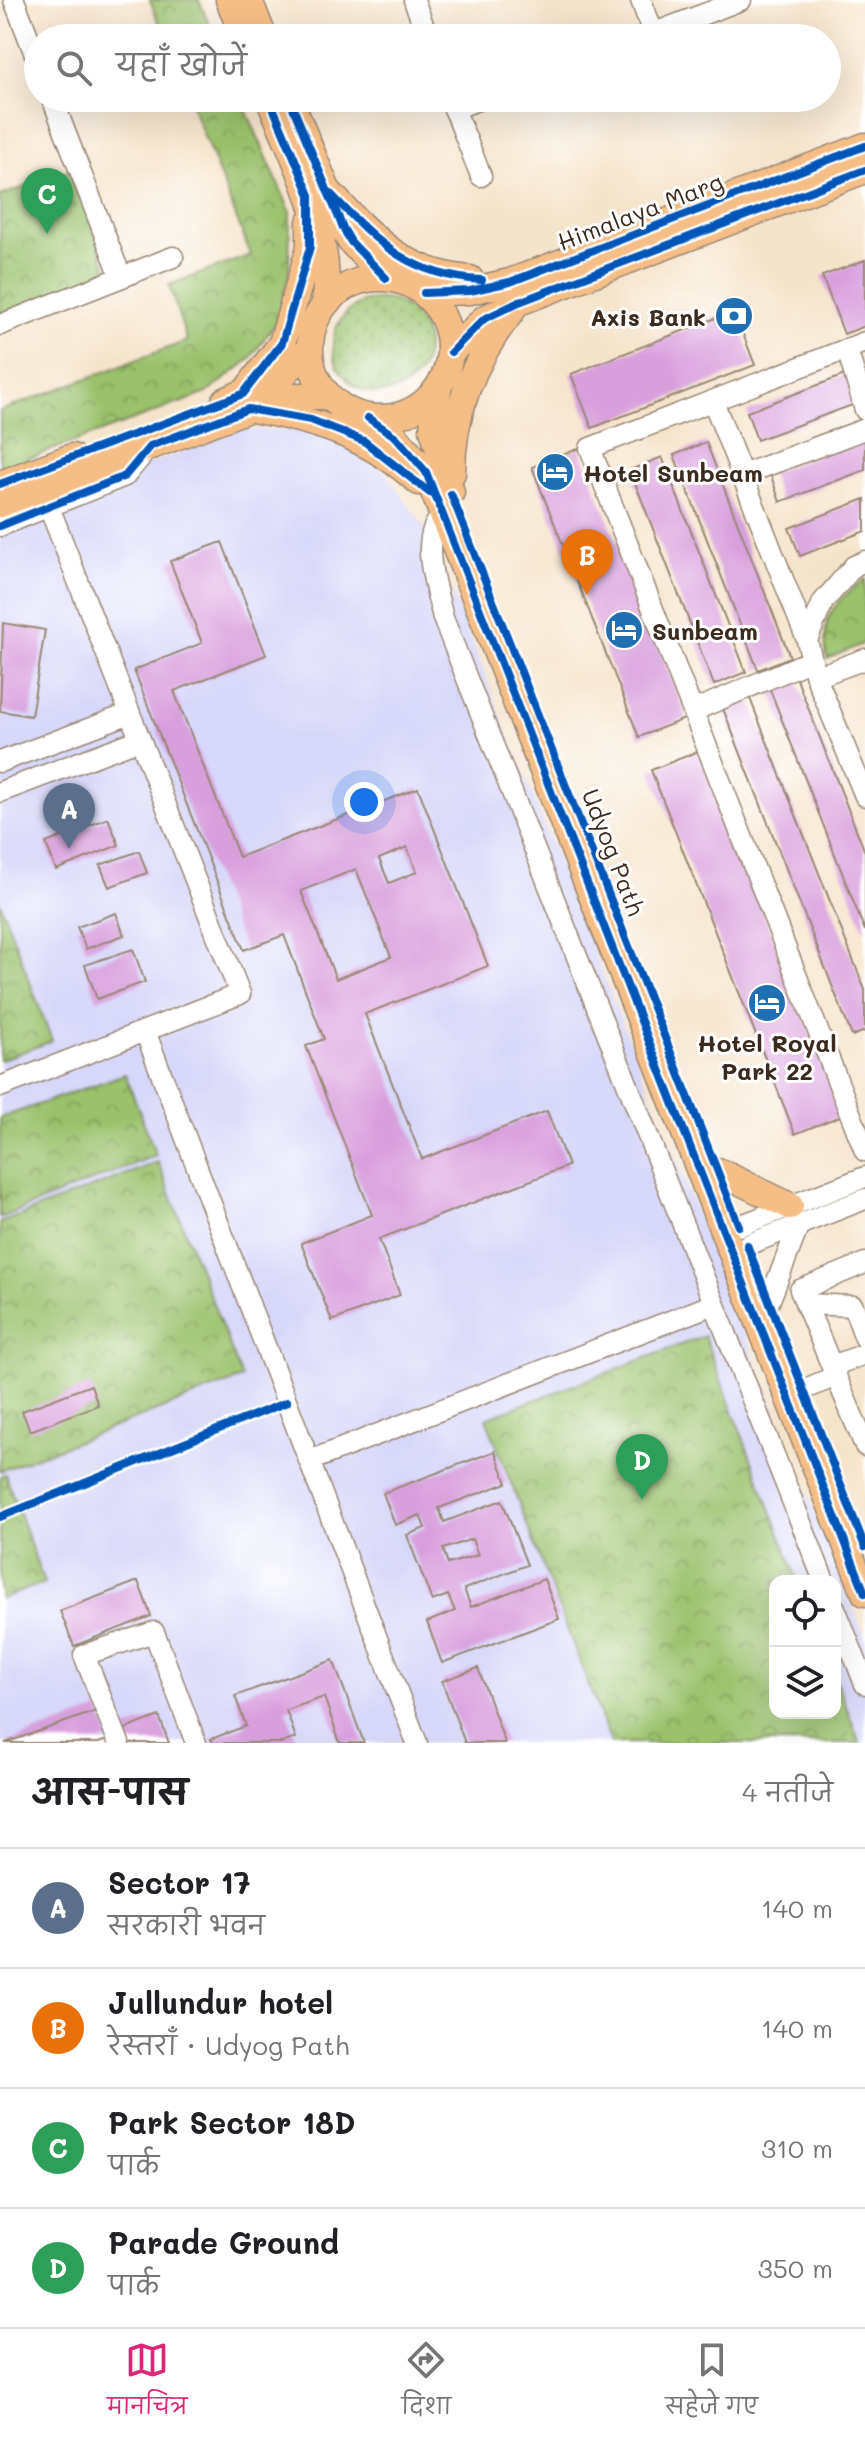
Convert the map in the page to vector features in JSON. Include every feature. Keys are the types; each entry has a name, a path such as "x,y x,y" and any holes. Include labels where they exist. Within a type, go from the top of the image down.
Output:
{"main road":[{"path":"229,0 238,24"},
{"path":"249,0 258,24"},
{"path":"276,112 319,193 351,242 386,278"},
{"path":"293,112 319,193 328,264 325,304 312,330 309,349 311,364 328,396 343,408 368,418 398,417 416,409 438,390 451,352 450,337 438,307 424,293 403,281 386,278 353,284 325,304"},
{"name":"Himalaya Marg","path":"451,352 514,292 865,146"},
{"name":"Himalaya Marg","path":"424,293 514,292 865,170"},
{"path":"319,193 393,254 427,272 514,292 458,415 443,502"},
{"path":"246,401 282,343 299,293 319,193"},
{"path":"0,504 150,446 246,401 284,374 309,349"},
{"name":"Udyog Path","path":"438,390 433,429 443,502 865,1593"},
{"path":"0,484 246,401 328,396"},
{"path":"246,401 311,420 364,441 443,502"},
{"name":"Udyog Path","path":"368,418 396,437 426,472 443,502 718,1171 865,1547"},
{"path":"718,1171 794,1215"}],"street":[{"path":"14,0 24,26"},
{"path":"414,0 423,24"},
{"path":"641,0 645,24"},
{"path":"678,24 741,0"},
{"path":"57,112 121,277"},
{"path":"455,112 481,176"},
{"path":"0,325 173,257"},
{"path":"865,410 856,345 590,448 693,711 857,1108 865,1151"},
{"path":"713,401 865,796"},
{"path":"742,475 865,429"},
{"path":"0,526 125,476 150,446"},
{"path":"443,502 434,525 431,559 443,618 822,1575"},
{"path":"0,1087 229,999 43,509"},
{"path":"807,640 823,602 854,566 865,561"},
{"path":"693,711 814,669 865,659"},
{"path":"0,762 123,716"},
{"path":"1,790 134,742"},
{"path":"145,1031 417,1743"},
{"path":"743,1235 794,1215 865,1177"},
{"path":"794,1215 865,1199"},
{"path":"769,1302 794,1215"},
{"path":"865,1263 800,1290 865,1446"},
{"path":"309,1461 714,1304"},
{"path":"806,1304 853,1306 865,1338"},
{"path":"803,1390 865,1354"},
{"path":"841,1623 865,1684"},
{"path":"119,1743 84,1655 154,1632 196,1743"}],"shaded area":[{"path":"243,429 301,430 339,437 385,472 429,533 840,1575 769,1575 769,1719 841,1719 841,1577 865,1638 865,1743 0,1743 0,520"}],"green space":[{"path":"150,0 199,0 209,24 159,24"},
{"path":"195,112 247,112 290,211 289,275 275,324 249,360 207,393 0,469 0,411 187,341 169,285 251,255"},
{"path":"71,170 108,271 0,314 0,196"},
{"path":"380,299 398,303 413,313 423,328 427,346 423,364 413,379 398,389 380,393 362,389 347,379 337,364 333,346 337,328 347,313 362,303"},
{"path":"865,579 865,643 827,659 825,632 831,613 844,596"},
{"path":"0,902 52,1041 0,1060"},
{"path":"125,1074 156,1155 0,1218 0,1118"},
{"path":"158,1162 242,1378 0,1471 0,1223"},
{"path":"704,1336 796,1575 769,1575 769,1719 841,1719 841,1693 860,1743 611,1743 486,1418"},
{"path":"5,1474 44,1583 0,1599 0,1476"}],"building":[{"path":"865,260 865,326 844,334 822,276"},
{"path":"734,311 755,365 592,428 571,374"},
{"path":"847,374 858,403 757,440 747,412"},
{"path":"865,438 865,470 780,502 770,473"},
{"path":"706,442 790,657 758,670 674,455"},
{"path":"580,448 687,718 639,737 532,467"},
{"path":"662,457 746,672 714,685 630,470"},
{"path":"865,499 865,531 800,556 789,528"},
{"path":"222,542 266,655 174,691 239,857 418,788 488,966 365,1014 422,1159 547,1111 568,1166 379,1239 400,1295 332,1321 301,1243 372,1215 306,1046 324,1039 284,935 244,950 134,670 202,643 170,561","holes":["407,847 417,872 389,883 379,859","356,869 391,957 336,979 301,891"]},
{"path":"3,623 45,630 31,716 0,711"},
{"path":"796,677 865,852 865,931 769,687"},
{"path":"749,696 865,990 865,1031 852,1036 722,706"},
{"path":"699,751 843,1115 795,1134 651,770"},
{"path":"108,818 119,845 56,870 46,843"},
{"path":"139,851 147,873 109,887 100,865"},
{"path":"116,913 124,935 86,949 77,927"},
{"path":"133,949 145,982 97,999 85,965"},
{"path":"91,1385 98,1405 30,1431 22,1411"},
{"path":"495,1451 507,1483 439,1508 444,1522 502,1500 527,1565 464,1589 471,1607 544,1579 559,1619 442,1663 427,1622 455,1611 448,1595 432,1601 407,1535 425,1528 420,1515 395,1525 383,1493","holes":["472,1539 478,1555 448,1564 443,1549"]},
{"path":"138,1581 151,1616 74,1646 60,1611"},
{"path":"333,1660 364,1743 340,1743 324,1697 286,1710 296,1738 282,1743 213,1743 211,1739 246,1726 235,1696"},
{"path":"478,1668 505,1743 465,1743 442,1681"},
{"path":"99,1710 110,1739 98,1743 5,1743"},
{"path":"159,1716 169,1743 128,1743 123,1730"}],"cycle path":[{"path":"0,484 243,394 282,343 310,247 310,195 275,112"},
{"path":"295,112 343,228 351,242 386,278"},
{"path":"424,293 470,291 510,282 865,146"},
{"path":"451,352 484,319 519,302 865,170"},
{"path":"327,190 361,225 395,253 433,271 482,280"},
{"path":"0,526 125,476 150,446 248,409 311,420 364,441 430,493"},
{"path":"368,418 396,437 426,472 865,1593"},
{"path":"451,494 739,1226"},
{"path":"747,1245 865,1547"},
{"path":"0,1517 287,1402"}],"place":[{"name":"Park Sector 18D","path":"47,234"},
{"name":"Axis Bank","path":"734,316"},
{"name":"Hotel Sunbeam","path":"555,472"},
{"name":"Jullundur hotel","path":"587,595"},
{"name":"Sunbeam","path":"624,630"},
{"name":"Sector 17","path":"69,849"},
{"name":"Hotel Royal Park 22","path":"767,1003"},
{"name":"Parade Ground","path":"642,1500"}]}
